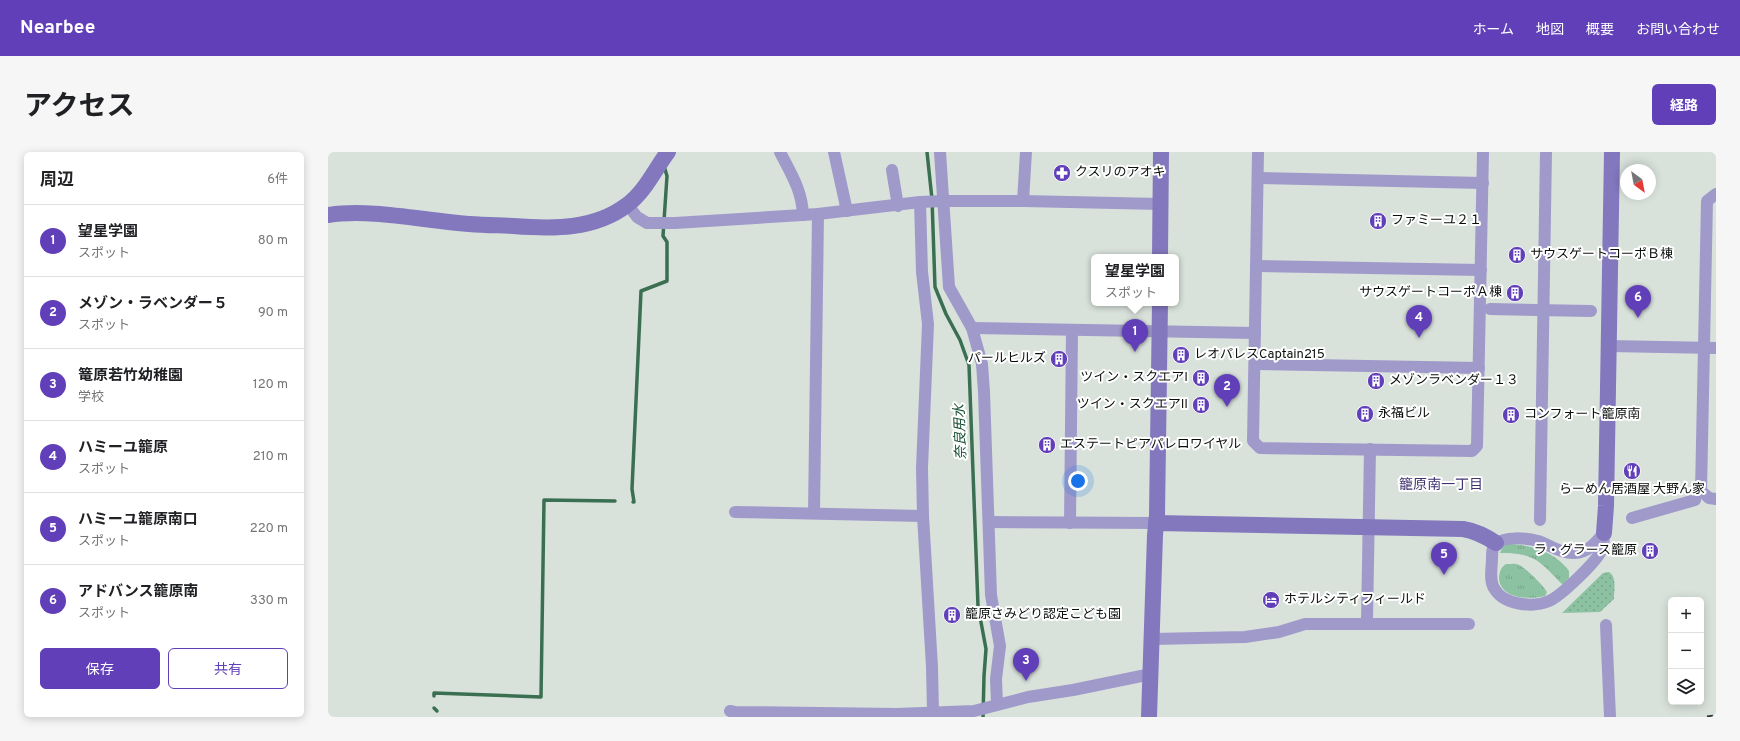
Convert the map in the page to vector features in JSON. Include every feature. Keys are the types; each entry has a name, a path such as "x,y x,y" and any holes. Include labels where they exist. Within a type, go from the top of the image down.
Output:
{"street":[{"path":"328,215 373,214 461,224 544,228 585,225 605,218 628,205 644,187 668,152"},
{"path":"780,152 799,189 802,200 803,215"},
{"path":"834,152 847,211"},
{"path":"940,152 949,287 972,328 982,364 991,595 1000,646 995,705"},
{"path":"1023,201 1026,152"},
{"path":"1160,254 1161,152"},
{"path":"1258,152 1253,441 1260,448 1472,451 1477,446 1483,152"},
{"path":"1540,520 1537,455 1544,310 1546,152"},
{"path":"1604,533 1589,549 1574,553 1559,550 1532,540 1507,539 1496,544 1492,552 1492,581 1498,593 1511,602 1541,604 1558,596 1598,557 1602,550 1604,533 1606,506 1612,152"},
{"path":"892,170 898,206"},
{"path":"1258,178 1483,183"},
{"path":"1716,194 1707,201 1710,347 1701,491 1709,498 1716,499"},
{"path":"628,205 638,217 647,224 818,214 898,206 920,202 944,201 1160,204"},
{"path":"920,202 922,272 928,324 922,468 923,516 932,667 933,712"},
{"path":"814,514 818,214"},
{"path":"1256,266 1481,270"},
{"path":"1149,717 1156,523 1160,306"},
{"path":"1490,309 1590,311"},
{"path":"972,328 1255,333"},
{"path":"1070,523 1072,330"},
{"path":"1609,346 1710,347"},
{"path":"1255,364 1479,368"},
{"path":"1362,624 1367,620 1370,449"},
{"path":"1632,518 1695,500"},
{"path":"735,512 923,516"},
{"path":"989,522 1156,523 1463,529 1474,531 1487,537 1496,544"},
{"path":"1152,639 1209,639 1245,637 1279,632 1305,624 1469,624"},
{"path":"1606,625 1610,717"},
{"path":"730,711 836,714 974,710 1151,674"}],"green space":[{"path":"1507,544 1515,544 1533,548 1549,554 1564,564 1569,571 1569,578 1563,585 1536,560 1512,553 1500,553 1503,546"},
{"path":"1506,564 1517,564 1526,570 1545,589 1547,592 1545,596 1524,598 1510,594 1504,590 1500,584 1499,577 1501,569"},
{"path":"1609,572 1612,574 1614,580 1614,599 1600,612 1562,613 1603,573"}],"waterway":[{"name":"奈良用水","path":"927,152 932,199 935,287 946,314 960,340 969,365 978,606 986,649 983,717"},
{"path":"633,502 632,489 641,291 667,281 667,242 663,236 667,176 664,166"},
{"path":"434,696 434,693 541,697 544,500 615,501"},
{"path":"434,708 437,711"}],"railway":[{"path":"1707,717 1716,716"}],"place":[{"name":"クスリのアオキ","path":"1062,173"},
{"name":"ファミーユ２１","path":"1378,221"},
{"name":"サウスゲートコーポＢ棟","path":"1517,255"},
{"name":"サウスゲートコーポＡ棟","path":"1515,293"},
{"name":"アドバンス籠原南","path":"1638,318"},
{"name":"ハミーユ籠原","path":"1419,338"},
{"name":"望星学園","path":"1135,352"},
{"name":"レオパレスCaptain215","path":"1181,355"},
{"name":"パールヒルズ","path":"1059,359"},
{"name":"ツイン・スクエアI","path":"1201,378"},
{"name":"メゾンラベンダー１３","path":"1376,381"},
{"name":"ツイン・スクエアII","path":"1201,405"},
{"name":"メゾン・ラベンダー５","path":"1227,407"},
{"name":"永福ビル","path":"1365,414"},
{"name":"コンフォート籠原南","path":"1511,415"},
{"name":"エステートピアパレロワイヤル","path":"1047,445"},
{"name":"らーめん居酒屋 大野ん家","path":"1632,471"},
{"name":"ラ・グラース籠原","path":"1650,551"},
{"name":"ハミーユ籠原南口","path":"1444,575"},
{"name":"ホテルシティフィールド","path":"1271,600"},
{"name":"籠原さみどり認定こども園","path":"952,615"},
{"name":"篭原若竹幼稚園","path":"1026,681"}],"district":[{"name":"籠原南一丁目","path":"1441,485"}]}
